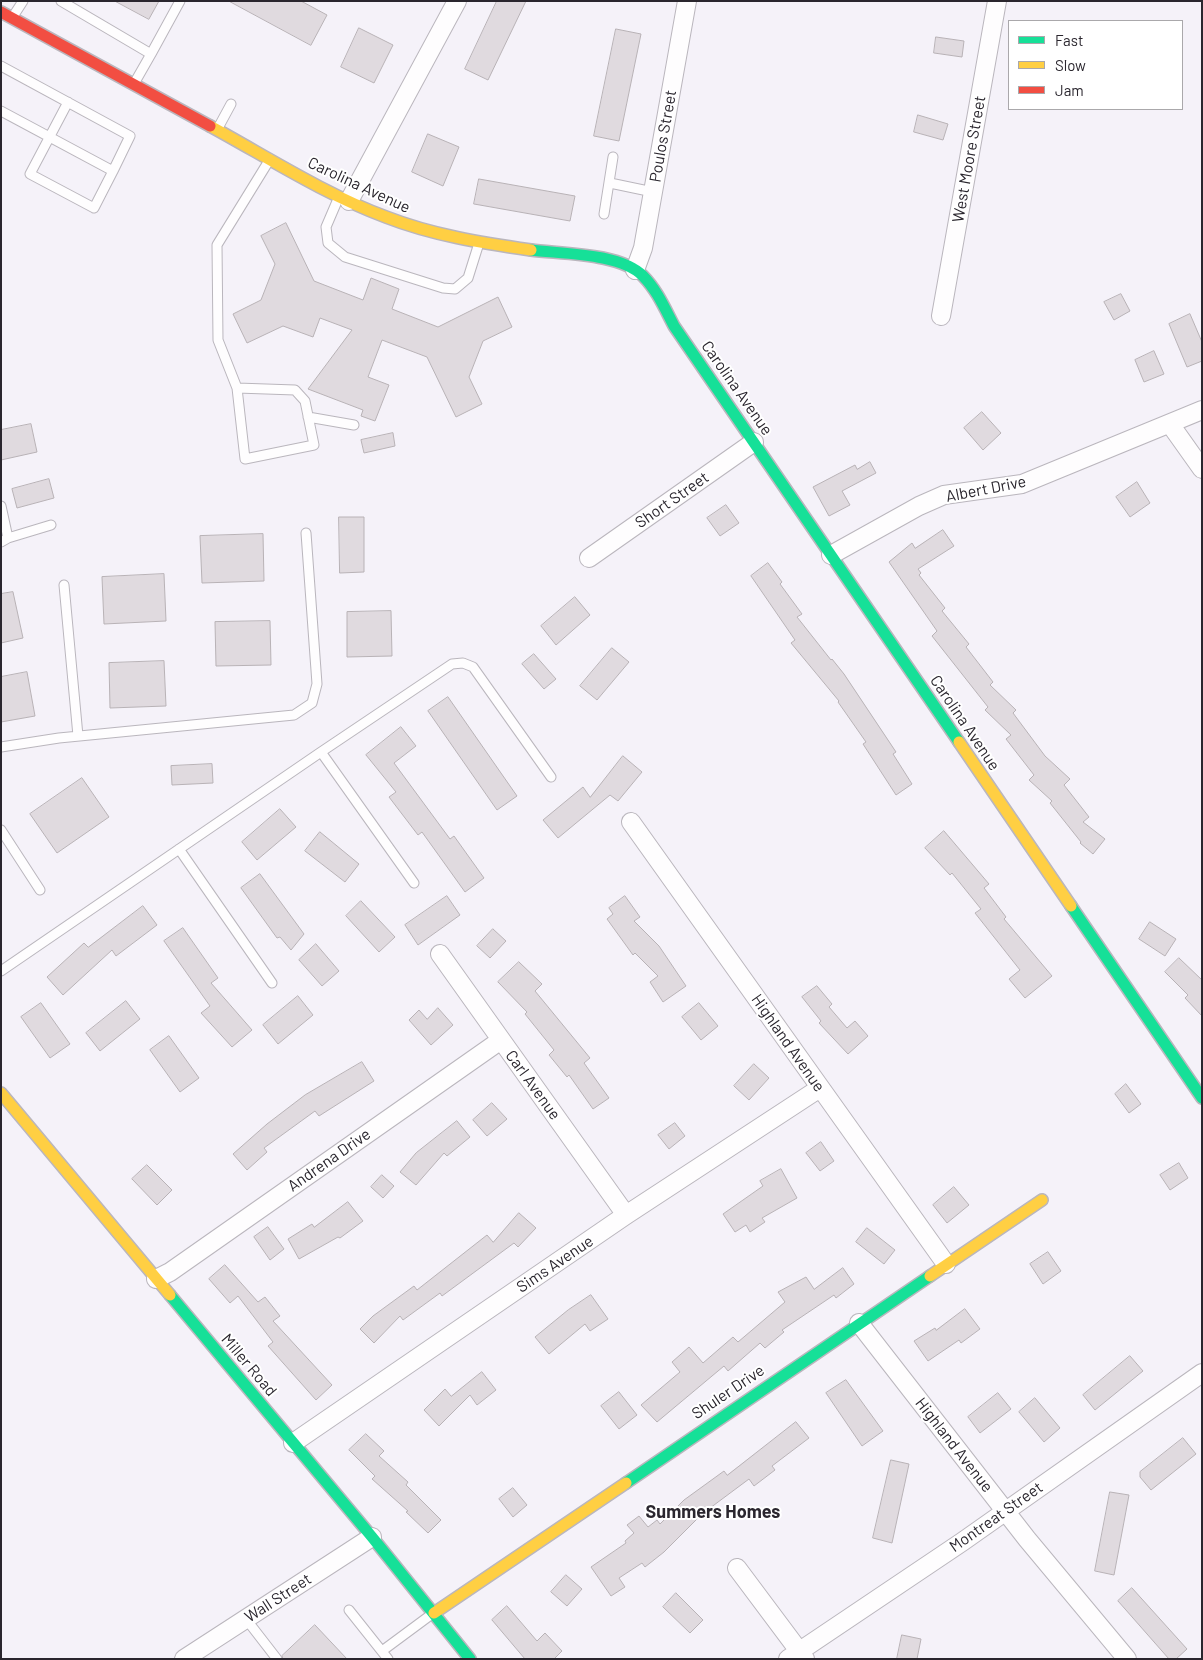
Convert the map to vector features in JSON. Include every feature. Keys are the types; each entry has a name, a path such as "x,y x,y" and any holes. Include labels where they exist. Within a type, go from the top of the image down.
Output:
{"street":[{"path":"344,199 457,1"},
{"name":"West Moore Street","path":"941,316 997,1"},
{"name":"Poulos Street","path":"635,270 643,248 684,2"},
{"name":"Carolina Avenue","path":"1,12 344,199 385,218 418,230 479,242 608,261 635,270 653,287 674,326 1202,1098"},
{"name":"Albert Drive","path":"832,555 919,506 944,495 1022,484 1202,410"},
{"path":"1170,424 1202,470"},
{"name":"Short Street","path":"589,558 754,442"},
{"name":"Highland Avenue","path":"630,822 946,1264"},
{"name":"Carl Avenue","path":"440,954 626,1215"},
{"name":"Andrena Drive","path":"156,1279 170,1272 501,1040"},
{"name":"Sims Avenue","path":"293,1443 626,1215 820,1088"},
{"name":"Miller Road","path":"1,1093 372,1537 470,1659"},
{"name":"Shuler Drive","path":"434,1613 1042,1200"},
{"name":"Highland Avenue","path":"859,1323 1006,1511 1127,1659"},
{"name":"Montreat Street","path":"798,1656 1202,1373"},
{"name":"Wall Street","path":"184,1659 372,1537"},
{"path":"737,1568 798,1656"}],"lane":[{"path":"12,18 23,1"},
{"path":"61,1 151,54"},
{"path":"134,84 180,1"},
{"path":"1,66 68,102 130,136 94,208 30,174 68,102"},
{"path":"217,130 231,104"},
{"path":"1,111 113,171"},
{"path":"604,214 613,157"},
{"path":"237,388 295,390 305,400 314,445 245,459 237,388 218,340 217,245 270,159"},
{"path":"610,184 653,192"},
{"path":"344,199 326,227 328,243 345,257 444,288 455,288 468,278 479,242"},
{"path":"308,417 354,425"},
{"path":"1,506 5,540 51,525"},
{"path":"1,746 78,736 294,715 312,703 317,684 306,533"},
{"path":"64,585 78,736"},
{"path":"1,971 452,664 463,663 473,666 551,777"},
{"path":"321,752 414,883"},
{"path":"1,830 40,890"},
{"path":"179,849 272,983"},
{"path":"349,1610 388,1659"},
{"path":"382,1651 434,1613"},
{"path":"246,1619 277,1659"}],"building":[{"path":"115,1 159,1 149,19"},
{"path":"229,1 301,1 327,15 311,45"},
{"path":"497,1 526,1 488,80 465,69"},
{"path":"359,28 393,45 374,83 341,67"},
{"path":"616,29 641,34 619,141 594,136"},
{"path":"936,37 964,41 962,57 934,53"},
{"path":"918,115 948,124 943,140 914,132"},
{"path":"428,134 459,147 443,186 412,172"},
{"path":"479,179 575,196 570,221 474,204"},
{"path":"286,223 314,281 363,300 371,278 399,289 392,309 438,327 498,297 512,327 483,341 469,377 482,404 456,417 427,357 382,340 368,377 389,385 375,421 361,416 363,410 308,389 352,330 320,318 313,337 283,326 247,343 233,314 261,300 275,264 261,236"},
{"path":"1121,294 1130,311 1114,320 1104,302"},
{"path":"1190,314 1202,342 1202,361 1187,367 1169,324"},
{"path":"1154,351 1164,374 1144,382 1135,360"},
{"path":"982,412 1001,433 983,450 964,428"},
{"path":"31,424 37,452 1,460 1,430"},
{"path":"393,433 395,446 364,453 361,440"},
{"path":"870,462 876,473 842,491 850,505 829,516 813,487 855,465 857,469"},
{"path":"49,479 54,498 17,508 12,489"},
{"path":"1137,482 1150,503 1130,517 1116,497"},
{"path":"726,505 739,523 720,536 707,518"},
{"path":"339,517 364,517 364,572 340,573"},
{"path":"943,530 954,546 918,569 921,573 919,575 945,608 942,611 969,644 966,647 993,682 990,685 1016,710 1013,713 1045,756 1070,779 1064,785 1089,817 1083,822 1105,839 1093,854 1080,843 1050,803 1052,801 1029,780 1034,775 1006,739 1011,735 985,710 988,707 932,636 937,631 889,562 912,543 915,548"},
{"path":"263,534 264,581 202,583 200,536"},
{"path":"768,563 782,582 780,584 802,614 797,617 844,674 896,752 893,754 912,784 896,795 863,744 866,742 839,701 791,643 795,640 751,576"},
{"path":"164,574 166,621 104,624 102,577"},
{"path":"13,592 23,638 1,643 1,594"},
{"path":"575,597 590,615 556,645 541,626"},
{"path":"391,611 392,656 347,657 347,612"},
{"path":"270,621 271,665 216,666 215,622"},
{"path":"612,648 629,662 597,700 580,686"},
{"path":"534,654 556,679 544,689 522,664"},
{"path":"164,661 166,706 110,708 109,663"},
{"path":"27,672 35,716 1,722 1,677"},
{"path":"448,697 517,796 497,810 428,711"},
{"path":"401,727 416,746 394,763 450,839 454,836 484,878 465,892 422,832 418,835 389,797 396,792 366,755"},
{"path":"623,756 642,772 618,801 610,795 558,838 543,820 583,787 590,797"},
{"path":"212,764 213,783 172,785 171,766"},
{"path":"82,778 109,817 57,853 30,814"},
{"path":"280,809 296,827 257,860 242,842"},
{"path":"944,831 989,884 984,888 1006,917 1004,919 1052,976 1025,998 1009,979 1020,970 975,913 981,909 952,873 950,875 925,848"},
{"path":"320,832 359,864 345,882 305,851"},
{"path":"260,874 304,934 291,950 280,937 277,938 241,888"},
{"path":"447,896 460,915 418,945 405,925"},
{"path":"625,896 640,917 634,921 659,946 686,986 663,1002 650,982 658,976 635,953 633,955 607,919 613,914 609,908"},
{"path":"361,901 395,937 379,952 346,916"},
{"path":"143,906 157,925 116,956 112,950 63,995 47,977 84,943 88,947"},
{"path":"1150,922 1176,939 1165,956 1139,939"},
{"path":"183,928 218,978 211,983 252,1030 232,1047 201,1013 210,1006 164,941"},
{"path":"493,929 506,941 490,958 477,946"},
{"path":"316,944 339,971 322,986 299,960"},
{"path":"1179,958 1202,980 1202,1016 1185,998 1188,995 1165,972"},
{"path":"519,962 542,984 535,991 590,1058 584,1063 609,1098 593,1109 569,1075 567,1077 549,1055 554,1050 525,1014 527,1012 498,982"},
{"path":"817,986 832,1004 829,1007 847,1028 855,1021 868,1036 848,1054 819,1023 821,1021 802,997"},
{"path":"298,996 313,1015 278,1044 263,1025"},
{"path":"126,1001 140,1019 100,1051 86,1033"},
{"path":"41,1003 70,1044 50,1058 21,1017"},
{"path":"699,1003 718,1026 701,1040 682,1017"},
{"path":"438,1008 453,1025 431,1045 409,1020 419,1010 427,1019"},
{"path":"169,1036 199,1078 180,1092 150,1050"},
{"path":"362,1062 374,1081 319,1116 315,1111 264,1148 267,1152 247,1170 233,1154 267,1124 305,1095"},
{"path":"754,1064 769,1078 749,1100 734,1086"},
{"path":"1126,1084 1141,1104 1129,1113 1115,1094"},
{"path":"492,1103 507,1119 487,1136 473,1120"},
{"path":"457,1121 470,1137 447,1156 444,1153 416,1185 400,1172 416,1153"},
{"path":"675,1123 685,1136 669,1149 658,1135"},
{"path":"821,1142 834,1161 820,1171 806,1153"},
{"path":"1179,1163 1188,1178 1170,1190 1160,1175"},
{"path":"147,1165 172,1190 157,1205 132,1179"},
{"path":"781,1169 797,1198 762,1218 765,1222 750,1232 746,1225 735,1232 723,1214 763,1186 760,1181"},
{"path":"382,1175 394,1186 383,1198 371,1187"},
{"path":"954,1187 969,1205 947,1223 933,1205"},
{"path":"348,1202 363,1221 340,1238 338,1237 299,1259 288,1239 312,1224 314,1227"},
{"path":"519,1213 536,1228 518,1247 514,1243 442,1296 440,1293 403,1320 400,1316 374,1343 360,1329 373,1316 414,1286 417,1290 487,1235 493,1242"},
{"path":"268,1227 284,1249 270,1260 254,1237"},
{"path":"867,1228 895,1250 884,1264 856,1242"},
{"path":"1048,1252 1061,1271 1043,1284 1030,1264"},
{"path":"225,1265 258,1302 265,1297 280,1316 273,1321 332,1385 316,1400 268,1346 273,1342 238,1296 230,1303 209,1279"},
{"path":"843,1268 854,1284 836,1298 834,1295 782,1330 784,1332 765,1348 760,1343 728,1371 724,1366 657,1422 641,1405 680,1372 672,1362 689,1347 703,1363 733,1337 738,1342 785,1302 778,1292 806,1277 814,1289"},
{"path":"591,1295 608,1319 590,1331 585,1324 549,1354 535,1337 568,1310"},
{"path":"965,1309 980,1329 961,1343 959,1340 928,1361 914,1341 935,1328 936,1330"},
{"path":"1130,1356 1143,1371 1095,1410 1083,1395"},
{"path":"482,1372 496,1390 477,1405 470,1395 439,1426 424,1410 445,1389 451,1396"},
{"path":"846,1380 883,1431 862,1446 826,1393"},
{"path":"619,1392 637,1415 619,1429 601,1406"},
{"path":"998,1393 1011,1409 980,1433 968,1417"},
{"path":"1035,1398 1060,1428 1044,1442 1019,1412"},
{"path":"796,1422 809,1438 772,1466 775,1470 754,1486 749,1479 702,1514 664,1552 645,1567 642,1563 619,1578 625,1587 611,1596 591,1567 626,1543 625,1541 634,1533 627,1525 639,1516 648,1527 657,1520 660,1524 684,1500 724,1471 727,1475"},
{"path":"366,1434 384,1451 379,1456 408,1482 406,1485 441,1520 428,1533 406,1512 408,1511 372,1479 375,1476 349,1450"},
{"path":"1183,1438 1196,1454 1151,1490 1140,1477 1140,1472"},
{"path":"891,1460 909,1464 892,1543 873,1538"},
{"path":"513,1488 527,1505 513,1517 499,1499"},
{"path":"1110,1492 1129,1495 1114,1575 1095,1571"},
{"path":"566,1575 582,1589 567,1606 551,1592"},
{"path":"1132,1588 1187,1649 1176,1659 1169,1659 1118,1601"},
{"path":"676,1593 703,1620 690,1633 663,1607"},
{"path":"507,1606 537,1641 545,1633 562,1651 554,1659 525,1659 492,1620"},
{"path":"315,1625 347,1659 283,1659 282,1656"},
{"path":"902,1635 921,1639 917,1659 897,1659"}],"traffic: fast":[{"path":"531,250 606,259 633,268 648,281 674,326 959,742"},
{"path":"1071,906 1202,1098"},
{"path":"626,1483 930,1276"},
{"path":"170,1295 372,1537 470,1659"}],"traffic: slow":[{"path":"210,126 318,186 386,217 439,234 531,250"},
{"path":"959,742 1071,906"},
{"path":"1,1093 170,1295"},
{"path":"930,1276 1042,1200"},
{"path":"434,1613 626,1483"}],"traffic: jam":[{"path":"1,12 210,126"}],"district":[{"name":"Summers Homes","path":"713,1512"}]}
